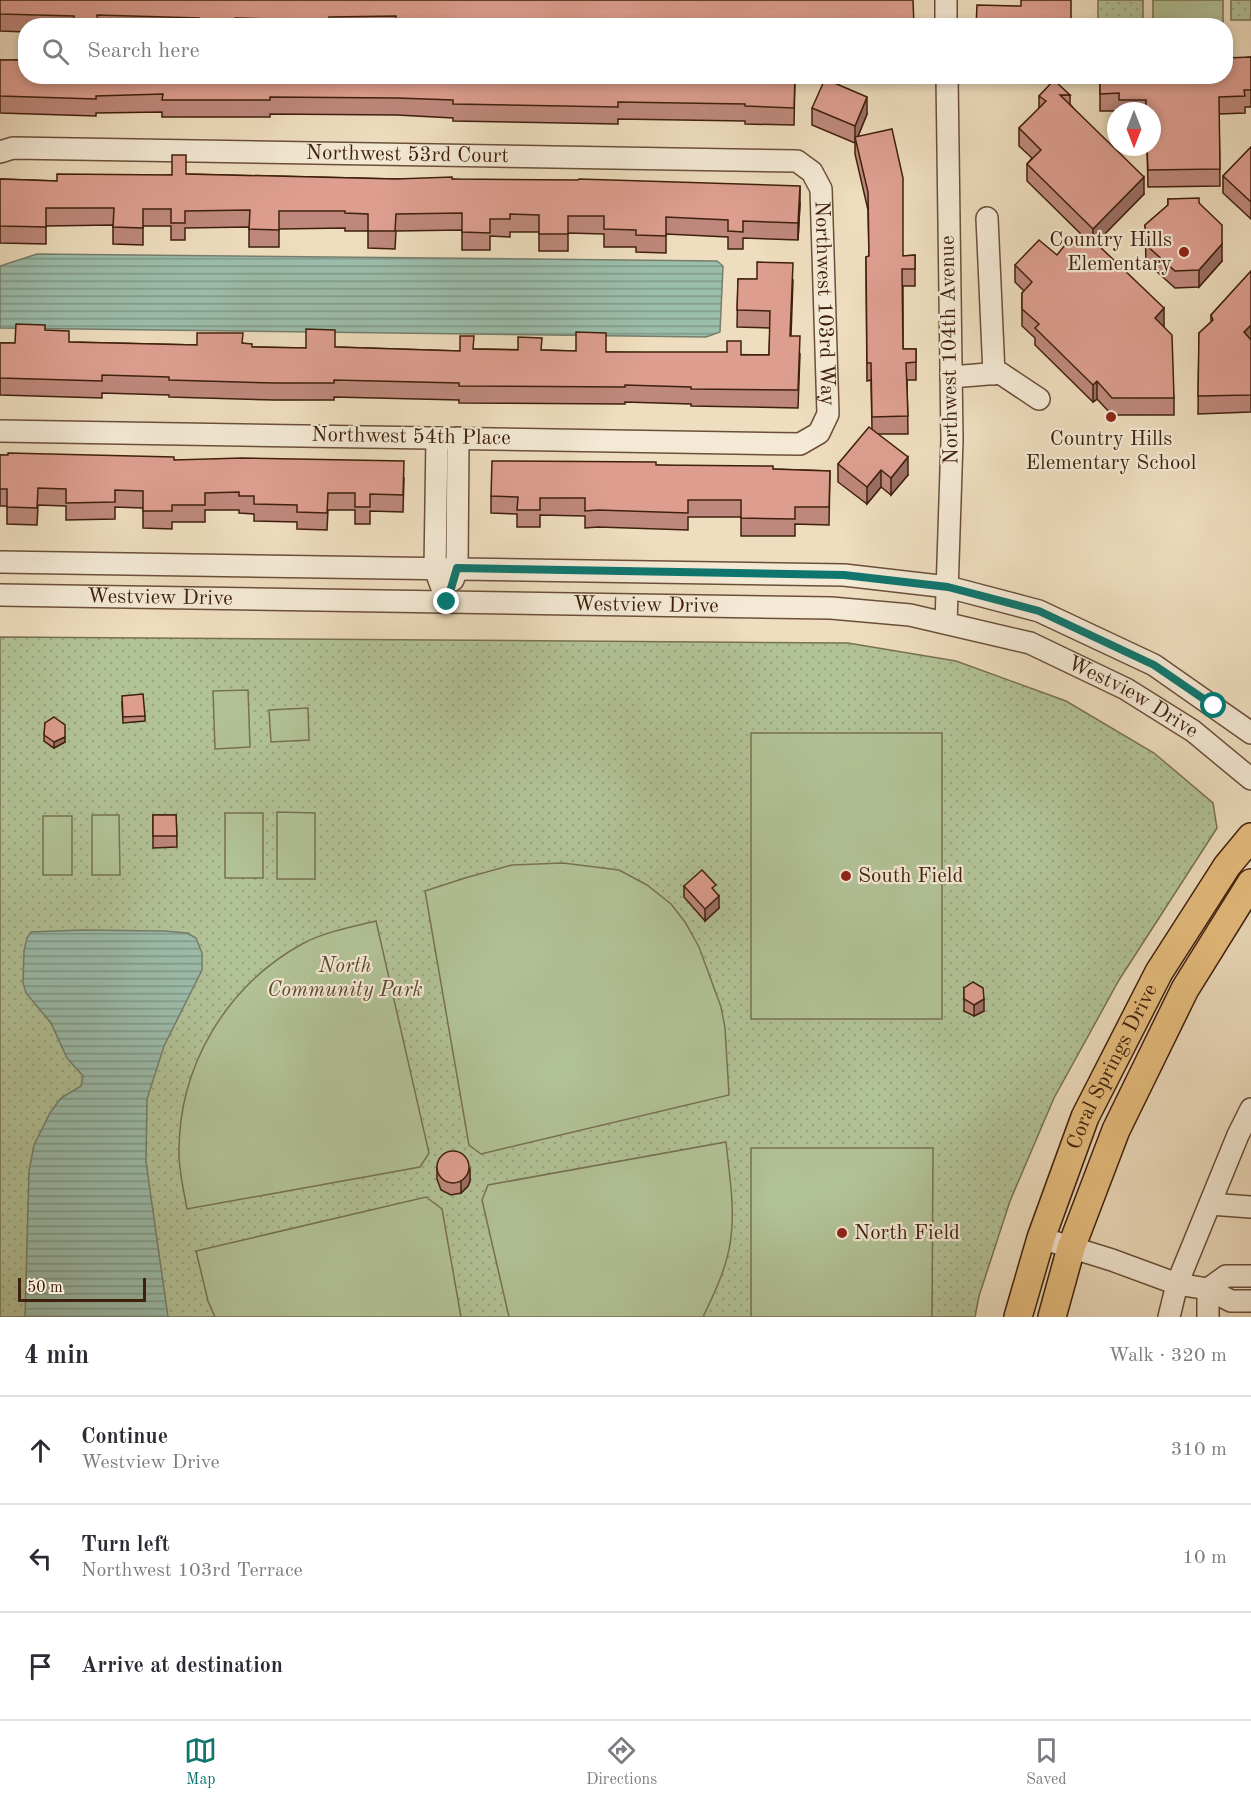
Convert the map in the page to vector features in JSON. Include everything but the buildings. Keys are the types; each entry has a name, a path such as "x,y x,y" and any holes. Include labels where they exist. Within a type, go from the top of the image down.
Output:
{"main road":[{"name":"Coral Springs Drive","path":"1018,1317 1041,1238 1085,1117 1159,972 1227,866 1251,837"},
{"name":"Coral Springs Drive","path":"1052,1317 1071,1248 1116,1130 1185,989 1251,883"}],"street":[{"path":"946,0 946,18"},
{"name":"Northwest 104th Avenue","path":"946,623 952,440 947,84"},
{"name":"Northwest 53rd Court","path":"0,152 13,148 797,161 813,172"},
{"name":"Northwest 103rd Way","path":"813,172 821,189 828,414 819,433"},
{"path":"987,218 994,374"},
{"path":"951,377 1000,373 1039,399"},
{"name":"Northwest 54th Place","path":"0,431 800,444 819,433"},
{"path":"437,438 435,568 447,602"},
{"path":"447,602 457,568 459,438"},
{"name":"Westview Drive","path":"0,562 844,575 948,587 1039,611 1136,656 1154,665 1251,733"},
{"name":"Westview Drive","path":"0,595 831,608 910,615 1030,643 1126,689 1193,731 1251,779"},
{"path":"1169,1317 1177,1284 1210,1204 1244,1135 1251,1108"},
{"path":"1210,1204 1251,1207"},
{"path":"1041,1238 1112,1260 1177,1284 1208,1289 1231,1301 1251,1301"},
{"path":"1208,1289 1226,1276 1251,1276"},
{"path":"1208,1289 1208,1317"}],"green space":[{"path":"1098,0 1143,0 1143,18 1098,18"},
{"path":"1153,0 1223,0 1223,18 1153,18"},
{"path":"1231,0 1251,0 1251,20 1231,18"},
{"name":"North Community Park","path":"0,637 848,643 956,661 1066,701 1154,753 1213,803 1217,828 1119,980 1054,1098 1010,1201 979,1296 975,1317 0,1317"},
{"path":"248,690 250,747 215,749 213,691"},
{"path":"308,708 309,740 271,742 269,710"},
{"name":"South Field","path":"751,733 942,733 942,1019 751,1019"},
{"path":"277,812 315,813 315,879 277,879"},
{"path":"225,813 263,813 263,878 225,878"},
{"path":"92,815 119,815 120,875 92,875"},
{"path":"43,816 72,816 72,875 43,875"},
{"path":"563,863 619,870 647,885 671,904 685,922 699,947 721,1007 725,1028 729,1095 481,1154 469,1145 425,891 512,865"},
{"path":"376,921 429,1153 420,1167 187,1209 179,1154 181,1122 187,1090 197,1060 229,1006 251,982 302,944 338,930"},
{"path":"726,1142 732,1201 731,1237 724,1268 703,1317 509,1317 482,1200 488,1185"},
{"name":"North Field","path":"751,1148 933,1148 932,1317 751,1317"},
{"path":"426,1197 442,1209 461,1317 215,1317 208,1301 196,1251"}],"shaded area":[{"path":"37,254 717,261 723,266 720,332 706,337 0,328 0,266"},
{"path":"82,930 187,933 196,938 202,953 202,970 164,1046 147,1099 146,1162 168,1317 25,1317 29,1171 34,1145 50,1113 61,1098 81,1086 83,1076 67,1058 51,1023 26,993 23,983 24,951 31,932"}],"place":[{"name":"Country Hills Elementary","path":"1184,252"},
{"name":"Country Hills Elementary School","path":"1111,417"},
{"name":"South Field","path":"846,876"},
{"name":"North Field","path":"842,1233"}],"route":[{"path":"447,602 457,568 844,575 948,587 1039,611 1154,665 1214,706"}]}
